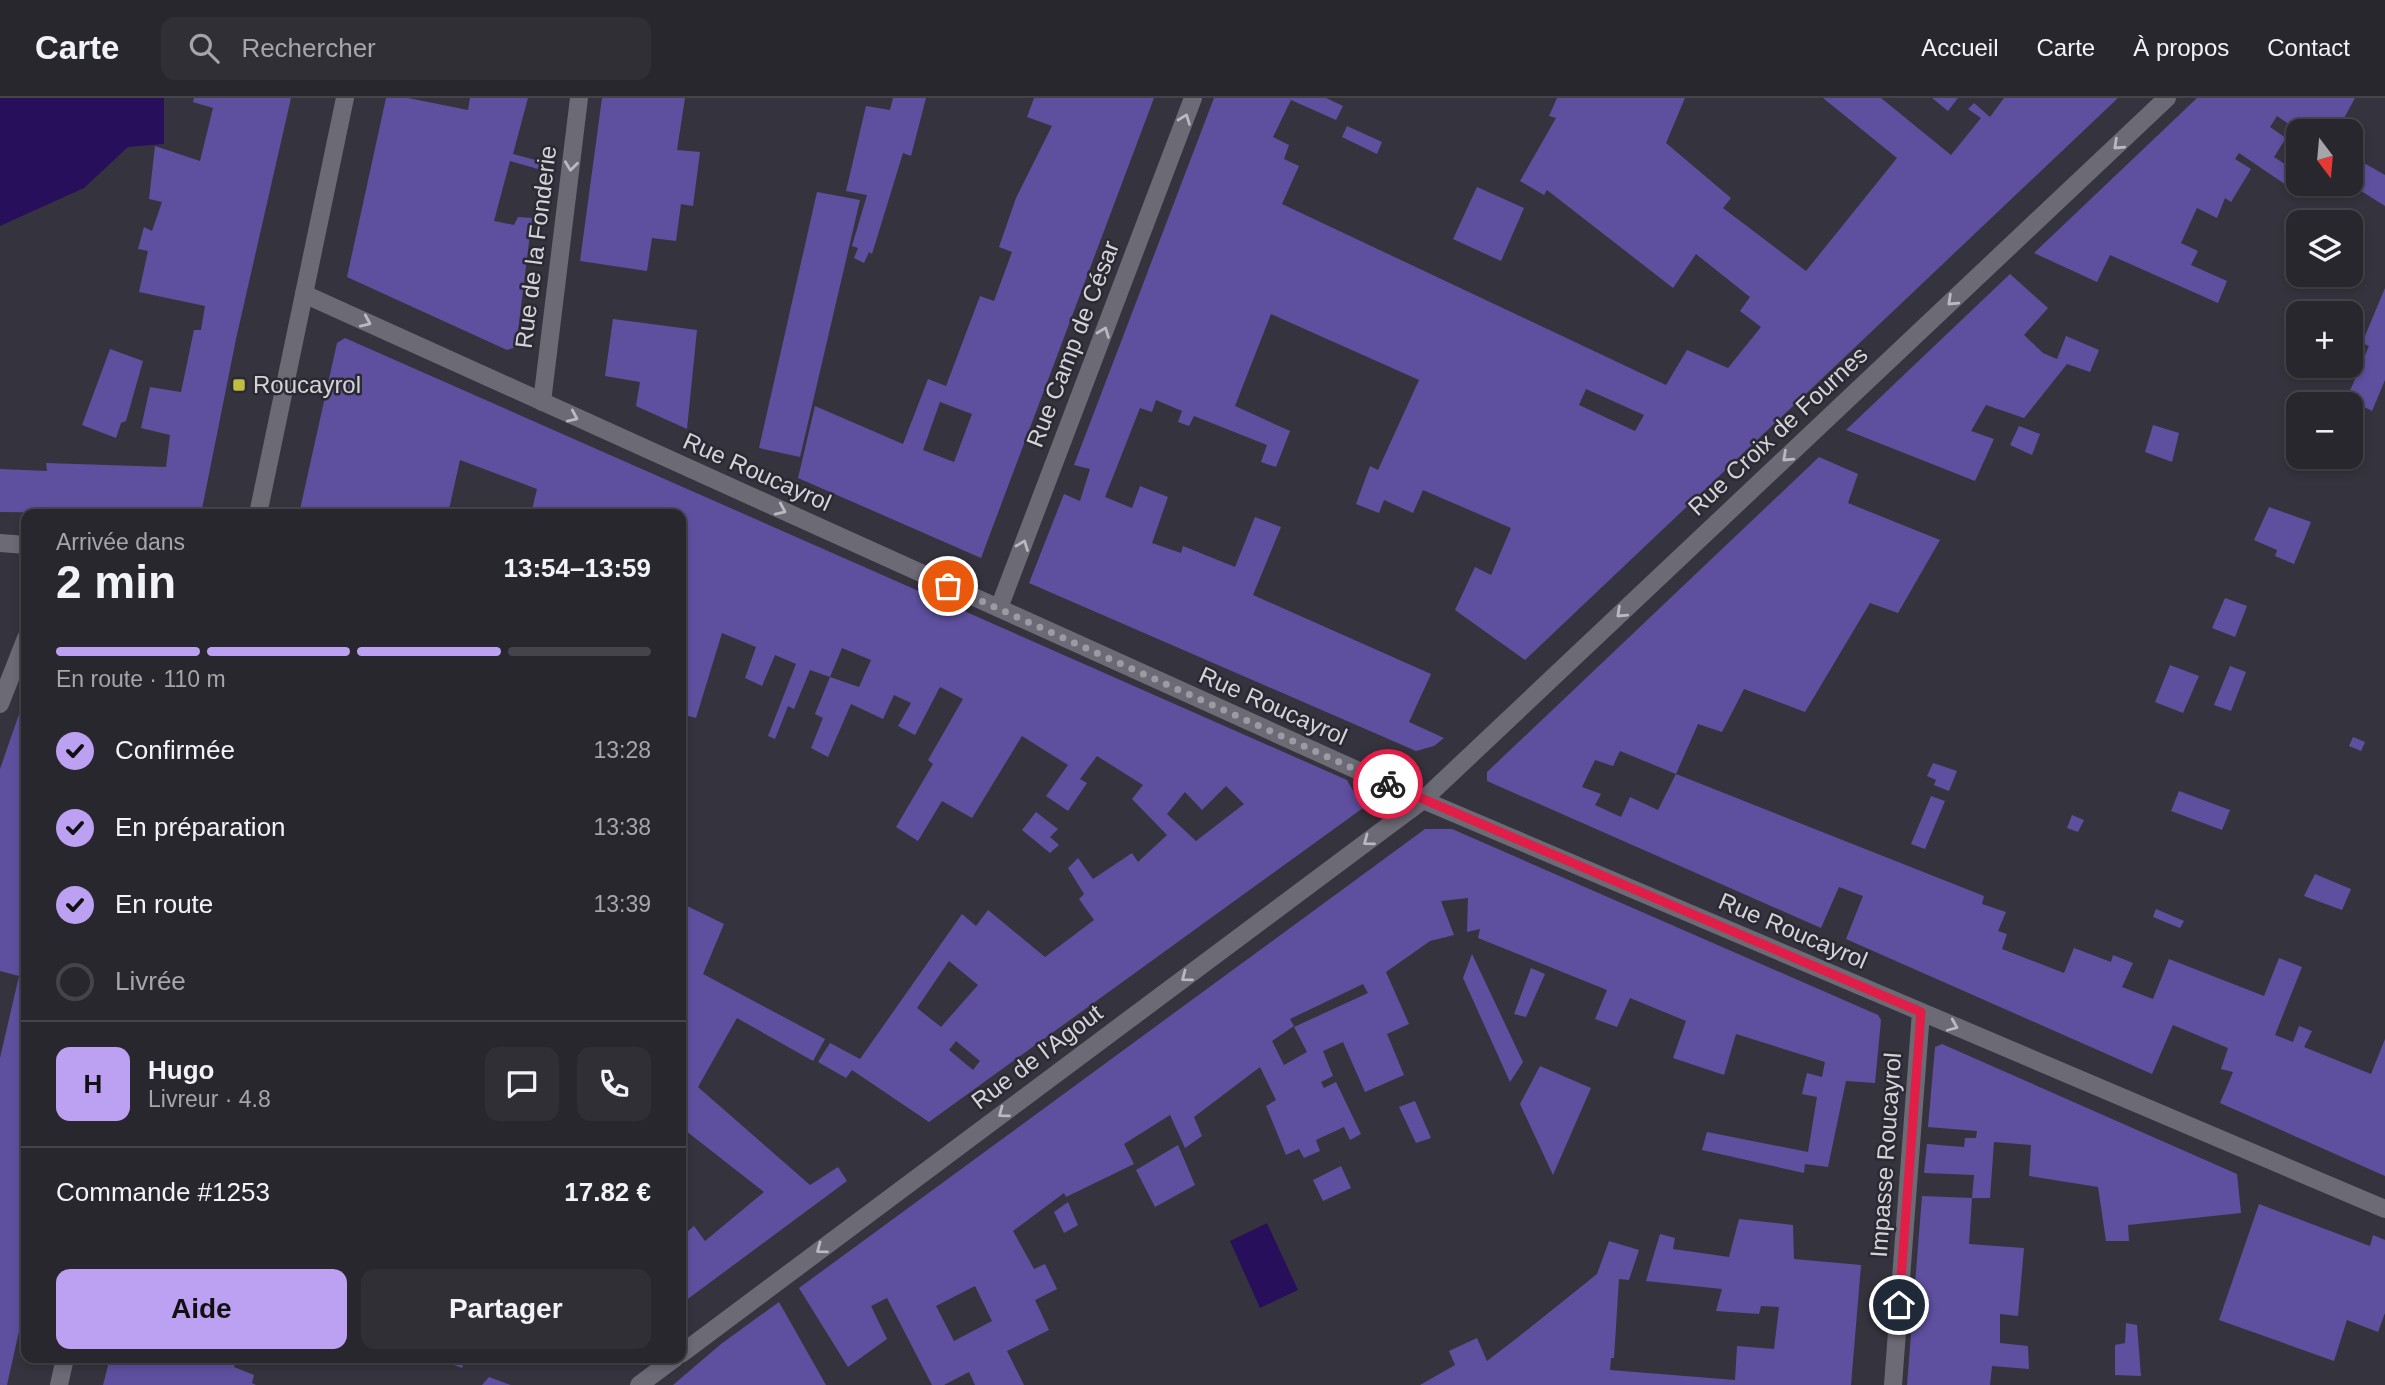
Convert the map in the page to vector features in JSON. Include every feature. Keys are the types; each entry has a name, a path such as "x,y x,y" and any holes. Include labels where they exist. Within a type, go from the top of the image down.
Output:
{"street":[{"path":"259,509 345,98"},
{"name":"Rue de la Fonderie","path":"542,402 579,98"},
{"name":"Rue Camp de César","path":"999,608 1193,98"},
{"name":"Rue Croix de Fournes","path":"1423,800 2167,98"},
{"name":"Rue Roucayrol","path":"304,294 1423,800 2385,1209"},
{"path":"0,543 21,545"},
{"path":"0,704 21,651"},
{"name":"Rue de l'Agout","path":"686,1350 1423,800"},
{"name":"Impasse Roucayrol","path":"1893,1385 1921,1012"},
{"path":"59,1385 64,1363"},
{"path":"639,1385 668,1363"}],"shaded area":[{"path":"0,98 164,98 164,144 128,147 84,188 0,226"},
{"path":"1267,1223 1298,1290 1260,1308 1230,1241"}],"building":[{"path":"194,98 291,98 236,339 202,509 21,509 21,512 0,512 0,469 47,471 46,463 166,467 170,435 141,428 150,387 181,392 194,330 201,330 205,306 139,292 148,251 138,249 144,227 152,231 162,202 149,199 155,146 200,161 213,108 193,102"},
{"path":"386,98 408,98 468,110 470,98 528,98 513,154 539,161 538,169 510,161 494,221 514,225 518,217 532,218 516,347 507,350 347,277"},
{"path":"602,98 685,98 677,150 700,152 693,206 681,204 676,241 652,238 647,271 580,261"},
{"path":"893,98 926,98 911,156 903,153 872,254 869,252 864,263 854,258 858,248 852,246 867,195 846,191 866,106 890,110"},
{"path":"1034,98 1154,98 981,558 798,478 815,406 903,444 928,379 946,386 980,296 994,301 1012,252 999,247 1016,198 1052,126 1027,117","holes":["940,402 972,414 954,462 923,450"]},
{"path":"1214,98 1326,98 1343,106 1336,120 1291,100 1273,137 1289,145 1284,159 1299,166 1282,204 1666,385 1687,350 1728,368 1761,327 1740,311 1750,297 1696,254 1673,288 1547,190 1544,195 1520,181 1556,118 1549,116 1557,98 1685,98 1666,143 1731,198 1723,208 1806,271 1897,158 1823,98 1881,98 1951,155 1981,118 1968,109 1974,103 1990,117 2004,98 2118,98 1525,660 1455,610 1475,567 1491,575 1511,528 1423,490 1413,513 1384,500 1379,513 1356,504 1370,466 1378,470 1419,380 1271,314 1235,406 1290,431 1276,467 1261,462 1267,445 1194,416 1189,426 1178,422 1182,411 1156,400 1152,412 1140,408 1105,497 1132,508 1140,486 1168,497 1152,543 1181,553 1183,546 1235,567 1255,517 1281,527 1253,595 1431,674 1409,722 1444,738 1434,746 1416,751 1029,583 1064,494 1080,501 1090,469 1074,465","holes":["1586,389 1644,415 1635,431 1579,405"]},
{"path":"1932,98 1958,98 1948,111"},
{"path":"2197,98 2355,98 2344,119 2286,119 2286,122 2277,116 2270,127 2286,138 2274,157 2286,165 2286,185 2239,153 2235,159 2251,169 2231,202 2225,198 2217,218 2197,208 2181,243 2198,251 2191,265 2227,281 2218,303 2110,255 2097,282 2034,253"},
{"path":"1347,126 1382,142 1377,154 1342,137"},
{"path":"2363,162 2385,175 2385,206 2363,192"},
{"path":"1477,187 1524,208 1501,261 1453,239"},
{"path":"817,192 860,200 800,457 759,448"},
{"path":"2010,274 2048,308 2024,335 2043,353 2057,359 2066,336 2099,350 2090,372 2067,364 2024,418 1986,405 1971,431 1994,439 1975,481 1846,430"},
{"path":"2385,288 2385,380 2372,411 2363,406 2363,392 2350,392 2355,378 2363,378 2363,360 2369,346 2363,341"},
{"path":"613,319 697,330 687,429 636,406 640,382 605,376"},
{"path":"345,338 1347,780 1363,808 929,1122 852,1070 846,1078 818,1062 830,1043 860,1059 962,914 976,926 988,910 1045,957 1094,920 1079,899 1084,894 1068,868 1078,858 1093,879 1132,853 1138,862 1167,835 1132,799 1143,785 1097,756 1080,779 1087,783 1068,811 1046,796 1068,765 1022,736 972,818 942,801 918,841 896,827 933,764 928,760 963,699 940,687 915,735 898,726 911,703 894,695 883,719 851,704 828,757 811,748 823,718 815,714 830,677 810,670 794,709 788,706 775,739 768,736 796,664 775,655 762,686 745,678 756,647 722,633 696,718 686,715 686,509 532,509 537,489 460,460 449,509 300,509 337,343","holes":["842,648 871,660 859,687 830,677","1226,786 1244,804 1196,841 1167,814 1185,792 1202,810","949,961 978,985 941,1027 917,1008","956,1041 980,1061 973,1070 949,1050"]},
{"path":"110,349 143,361 126,421 121,423 116,438 82,425"},
{"path":"2153,425 2179,433 2172,462 2145,452"},
{"path":"2019,426 2040,434 2032,455 2010,445"},
{"path":"1819,457 1858,474 1848,503 1940,540 1898,613 1870,603 1805,712 1744,689 1722,732 1698,724 1676,774 1984,896 1982,904 2006,912 1998,931 2007,934 2002,949 2064,973 2074,948 2111,962 2113,955 2133,963 2122,987 2153,999 2169,959 2264,996 2279,958 2302,967 2275,1035 2293,1042 2299,1026 2312,1031 2304,1047 2371,1074 2385,1039 2385,1176 2220,1103 2233,1072 2221,1069 2228,1048 2173,1025 2152,1074 1846,939 1863,896 1839,887 1821,928 1487,781 1487,772","holes":["1620,751 1676,774 1658,810 1630,797 1621,817 1595,805 1601,794 1582,787 1595,760 1613,766"]},
{"path":"2269,507 2311,522 2294,564 2275,556 2277,550 2254,540"},
{"path":"2225,598 2247,606 2235,637 2212,628"},
{"path":"2170,665 2199,676 2183,713 2155,702"},
{"path":"2230,666 2246,672 2231,711 2214,705"},
{"path":"21,708 21,1322 7,1385 0,1385 0,1058 19,976 0,971 0,769"},
{"path":"2353,737 2365,742 2361,751 2349,746"},
{"path":"1933,763 1957,771 1949,791 1934,785 1936,780 1927,776"},
{"path":"2179,791 2230,810 2222,830 2171,811"},
{"path":"1931,796 1945,801 1925,849 1911,844"},
{"path":"1036,812 1058,829 1050,837 1059,845 1050,853 1022,830"},
{"path":"2072,815 2084,820 2078,832 2067,828"},
{"path":"1425,829 1452,829 1878,1015 1881,1020 1875,1083 1846,1081 1828,1167 1805,1164 1804,1173 1702,1150 1707,1132 1808,1152 1817,1097 1802,1094 1807,1073 1822,1077 1825,1062 1736,1034 1724,1075 1673,1058 1686,1021 1630,998 1617,1027 1595,1019 1607,990 1478,938 1480,929 1467,932 1468,898 1441,901 1454,935 1430,941 1386,972 1409,1024 1387,1034 1404,1075 1365,1092 1343,1042 1323,1051 1333,1076 1321,1082 1324,1088 1336,1082 1361,1134 1350,1140 1344,1127 1316,1140 1320,1151 1304,1158 1299,1149 1286,1155 1266,1106 1276,1100 1260,1067 1194,1117 1202,1136 1185,1148 1170,1115 1124,1144 1134,1164 1066,1197 1064,1193 1013,1231 1034,1269 1045,1264 1057,1289 1035,1300 1049,1330 1007,1351 1024,1385 975,1385 969,1372 944,1385 932,1385 887,1298 871,1306 887,1339 848,1367 799,1288","holes":["1363,984 1368,993 1294,1027 1307,1052 1284,1065 1272,1041 1294,1026 1290,1019","975,1286 992,1321 954,1341 936,1306"]},
{"path":"2315,874 2351,889 2342,910 2304,896"},
{"path":"686,905 724,924 703,974 825,1039 813,1061 737,1018 698,1087 810,1185 838,1167 847,1181 686,1300 686,1233 694,1226 705,1241 764,1192 686,1131"},
{"path":"2156,909 2184,921 2180,928 2153,917"},
{"path":"1472,954 1523,1062 1510,1082 1463,978"},
{"path":"1531,968 1545,974 1526,1017 1514,1014"},
{"path":"1942,1044 2237,1174 2241,1213 2128,1225 2129,1241 2106,1241 2098,1187 2029,1176 2031,1145 1994,1142 1990,1198 1972,1198 1974,1175 1924,1173 1927,1144 1964,1147 1965,1138 1976,1138 1977,1131 1928,1127 1935,1047"},
{"path":"1540,1066 1591,1088 1553,1175 1520,1104"},
{"path":"1415,1101 1431,1138 1416,1143 1399,1107"},
{"path":"1178,1145 1195,1185 1155,1207 1136,1170"},
{"path":"1341,1166 1351,1188 1323,1201 1313,1180"},
{"path":"1922,1196 1972,1198 1969,1244 2024,1248 2018,1316 2000,1314 2000,1343 2028,1346 2029,1369 1992,1366 1990,1385 1907,1385"},
{"path":"1068,1202 1078,1225 1064,1233 1054,1212"},
{"path":"2259,1204 2370,1246 2373,1235 2385,1240 2385,1313 2378,1332 2347,1320 2334,1361 2219,1320"},
{"path":"1739,1219 1793,1225 1794,1259 1861,1265 1851,1385 1420,1385 1455,1365 1449,1351 1477,1338 1487,1361 1597,1274 1609,1241 1639,1250 1629,1280 1619,1279 1614,1358 1611,1358 1610,1370 1735,1380 1737,1346 1774,1349 1779,1307 1761,1306 1759,1314 1716,1311 1722,1289 1646,1281 1660,1234 1675,1238 1673,1249 1729,1257"},
{"path":"779,1302 826,1385 673,1385 721,1344"},
{"path":"2126,1323 2137,1325 2141,1376 2115,1375 2115,1345 2125,1343"},
{"path":"109,1363 235,1363 234,1367 254,1375 252,1383 256,1385 103,1385"},
{"path":"448,1363 464,1363 462,1368"},
{"path":"489,1377 511,1385 482,1385"}],"way so far":[{"path":"948,586 1388,784"}],"place":[{"name":"Roucayrol","path":"239,385"}],"route":[{"path":"1388,784 1921,1012 1899,1305"}]}
